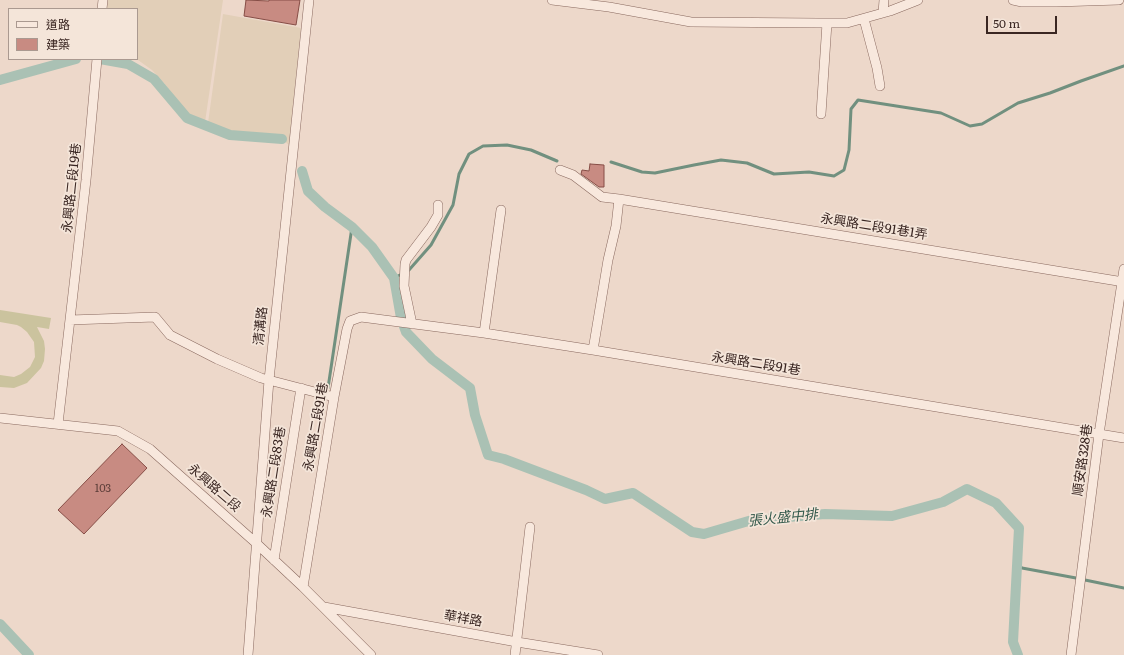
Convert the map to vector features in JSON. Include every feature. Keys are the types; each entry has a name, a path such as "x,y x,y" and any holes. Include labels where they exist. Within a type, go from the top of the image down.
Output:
{"street":[{"name":"清溝路","path":"248,655 269,380 309,0"},
{"path":"552,0 609,7 691,22 827,23 847,23 864,19 918,0"},
{"path":"883,13 884,0"},
{"path":"1013,0 1022,2 1056,2 1119,0"},
{"path":"864,19 877,68 880,86"},
{"path":"821,114 827,23"},
{"name":"永興路二段19巷","path":"58,424 86,180 97,60"},
{"name":"永興路二段91巷1弄","path":"560,170 573,175 602,197 1123,282"},
{"path":"593,350 608,260 616,226 619,199"},
{"path":"409,323 404,280 405,264 406,260 431,227 438,214 438,205"},
{"path":"484,333 501,210"},
{"name":"順安路328巷","path":"1071,655 1099,434 1124,269"},
{"path":"70,320 156,317 170,335 217,359 261,378 334,397"},
{"name":"永興路二段91巷","path":"303,587 334,397 350,321 362,317 484,333 593,350 1124,438"},
{"name":"永興路二段83巷","path":"274,560 300,388"},
{"name":"永興路二段","path":"0,418 118,431 150,449 256,543 324,607 371,655"},
{"path":"515,655 530,527"},
{"name":"華祥路","path":"324,607 598,655"}],"shaded area":[{"path":"108,0 223,0 205,122 190,117 164,83 152,70 138,60 138,8 107,8"},
{"path":"223,14 301,28 289,145 276,134 231,132 208,123"},
{"path":"0,310 51,318 49,329 37,327 44,341 45,349 44,361 41,368 27,383 14,388 0,387 0,375 14,377 30,367 35,357 34,342 27,332 21,327 0,322"}],"building":[{"path":"246,0 300,0 296,25 244,16"},
{"path":"590,164 604,165 604,187 599,187 581,174 582,170 589,171"},
{"path":"122,444 147,468 84,534 58,510"}],"waterway":[{"path":"0,80 72,60"},
{"path":"106,60 128,64 154,79 187,118 230,135 282,139"},
{"path":"611,162 642,172 655,173 721,160 747,163 774,174 809,172 834,176 844,170 849,150 851,109 858,100 941,113 970,126 982,124 1018,103 1124,66"},
{"path":"409,270 431,245 453,205 459,174 469,154 483,146 507,145 531,150 557,161"},
{"name":"張火盛中排","path":"302,171 308,191 325,207 352,227 372,247 394,278 401,318 406,332 432,359 470,388 475,415 488,455 504,459 586,490 605,499 633,493 692,532 704,534 752,520 825,514 892,516 943,502 967,489 996,503 1019,528 1013,642 1018,655"},
{"path":"328,388 352,227"},
{"name":"張火盛中排","path":"394,278 400,275"},
{"path":"1017,563 1022,568 1076,578"},
{"path":"1085,580 1124,588"},
{"path":"0,624 29,655"}]}
